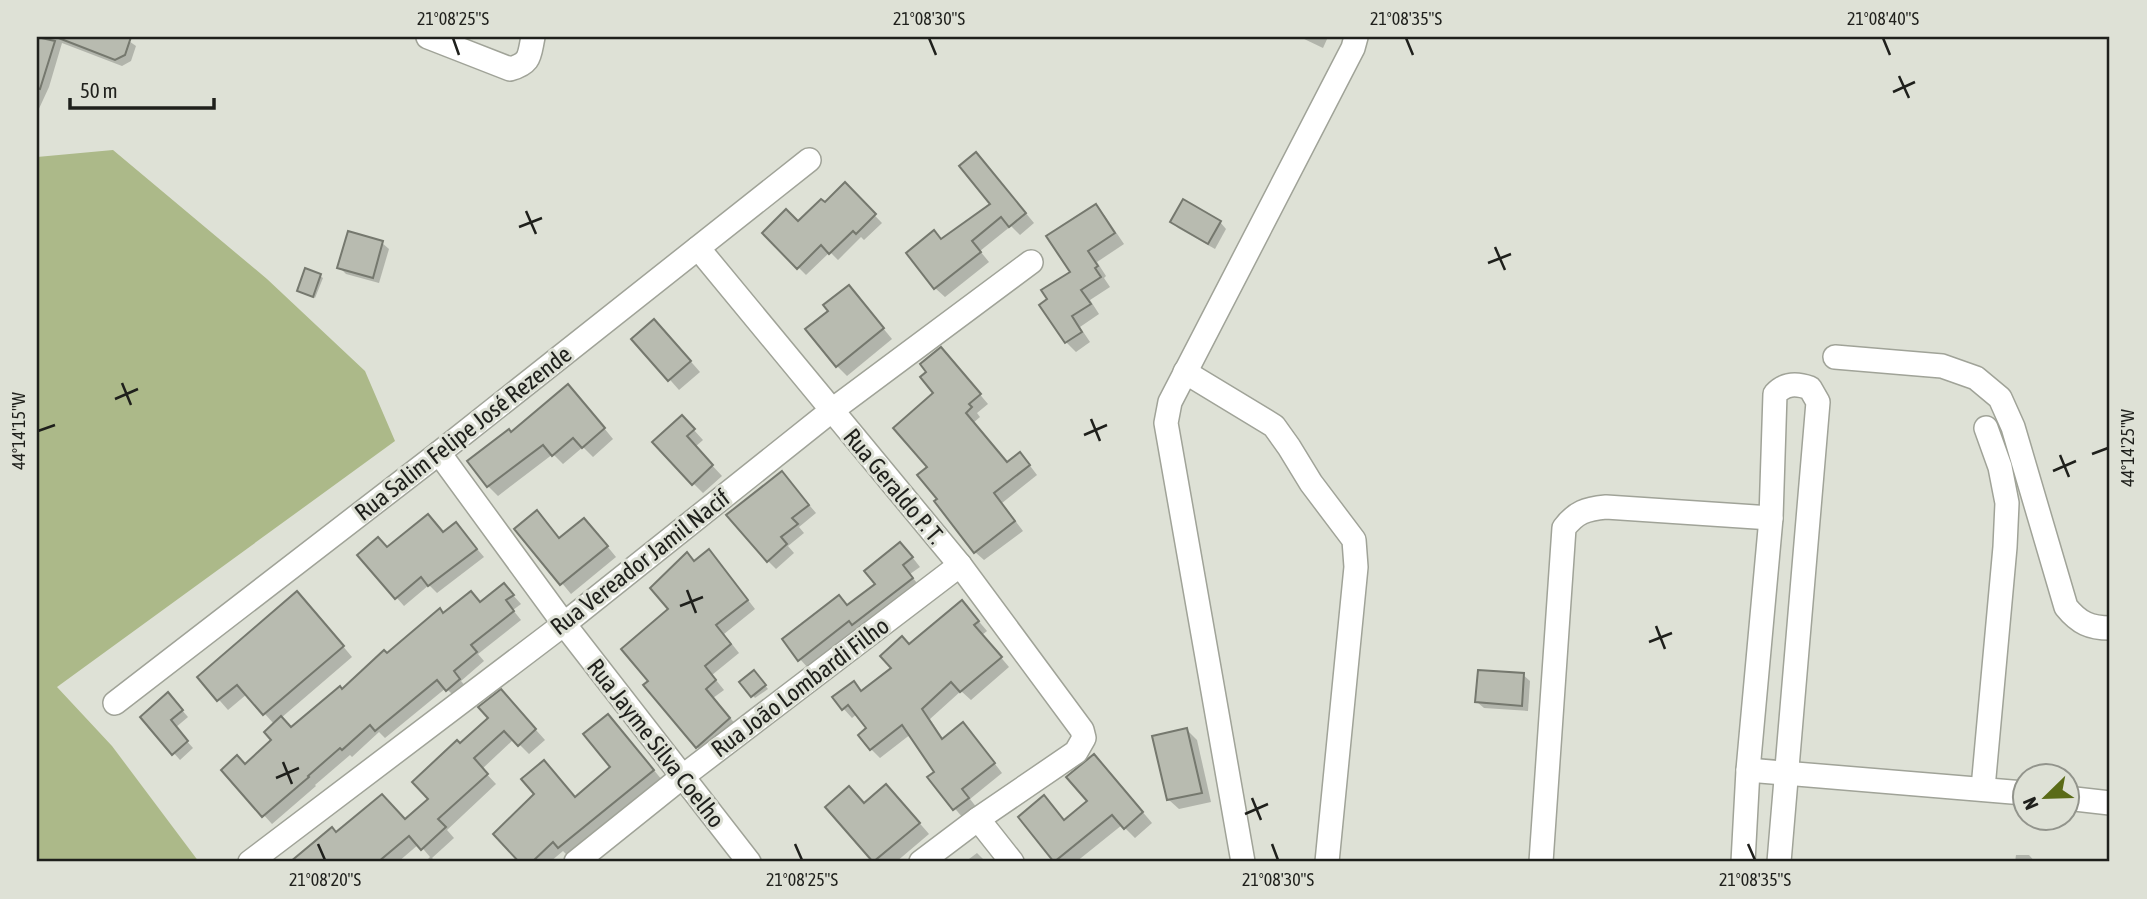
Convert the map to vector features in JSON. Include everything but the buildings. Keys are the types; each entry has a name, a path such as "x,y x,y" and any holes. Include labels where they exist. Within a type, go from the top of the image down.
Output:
{"street":[{"path":"428,37 510,69 522,66 528,60 533,37"},
{"path":"1243,862 1166,423 1170,402 1347,60 1356,37"},
{"name":"Rua Salim Felipe José Rezende","path":"115,703 439,453 809,160"},
{"name":"Rua Geraldo P. T.","path":"698,248 960,565 1082,730 1084,738 1076,752 978,820"},
{"name":"Rua Vereador Jamil Nacif","path":"250,862 564,624 831,411 1031,262"},
{"path":"1835,357 1942,366 1976,378 2000,398 2012,427 2066,607 2077,621 2093,628 2110,628"},
{"path":"1185,372 1274,426 1311,484 1354,540 1356,566 1327,862"},
{"path":"1743,862 1748,771 1771,518 1775,394 1791,384 1801,384 1810,388 1818,402 1779,862"},
{"path":"1983,788 2007,503 2000,467 1986,428"},
{"name":"Rua Jayme Silva Coelho","path":"439,453 564,624 749,862"},
{"path":"1541,862 1564,528 1573,516 1586,509 1606,507 1771,518"},
{"name":"Rua João Lombardi Filho","path":"576,862 682,777 960,565"},
{"path":"1748,771 2010,791"},
{"path":"2080,800 2110,803"},
{"path":"921,862 978,820 1012,862"}],"green space":[{"path":"113,150 267,279 365,371 395,441 57,687 112,746 199,862 37,862 37,157"}]}
